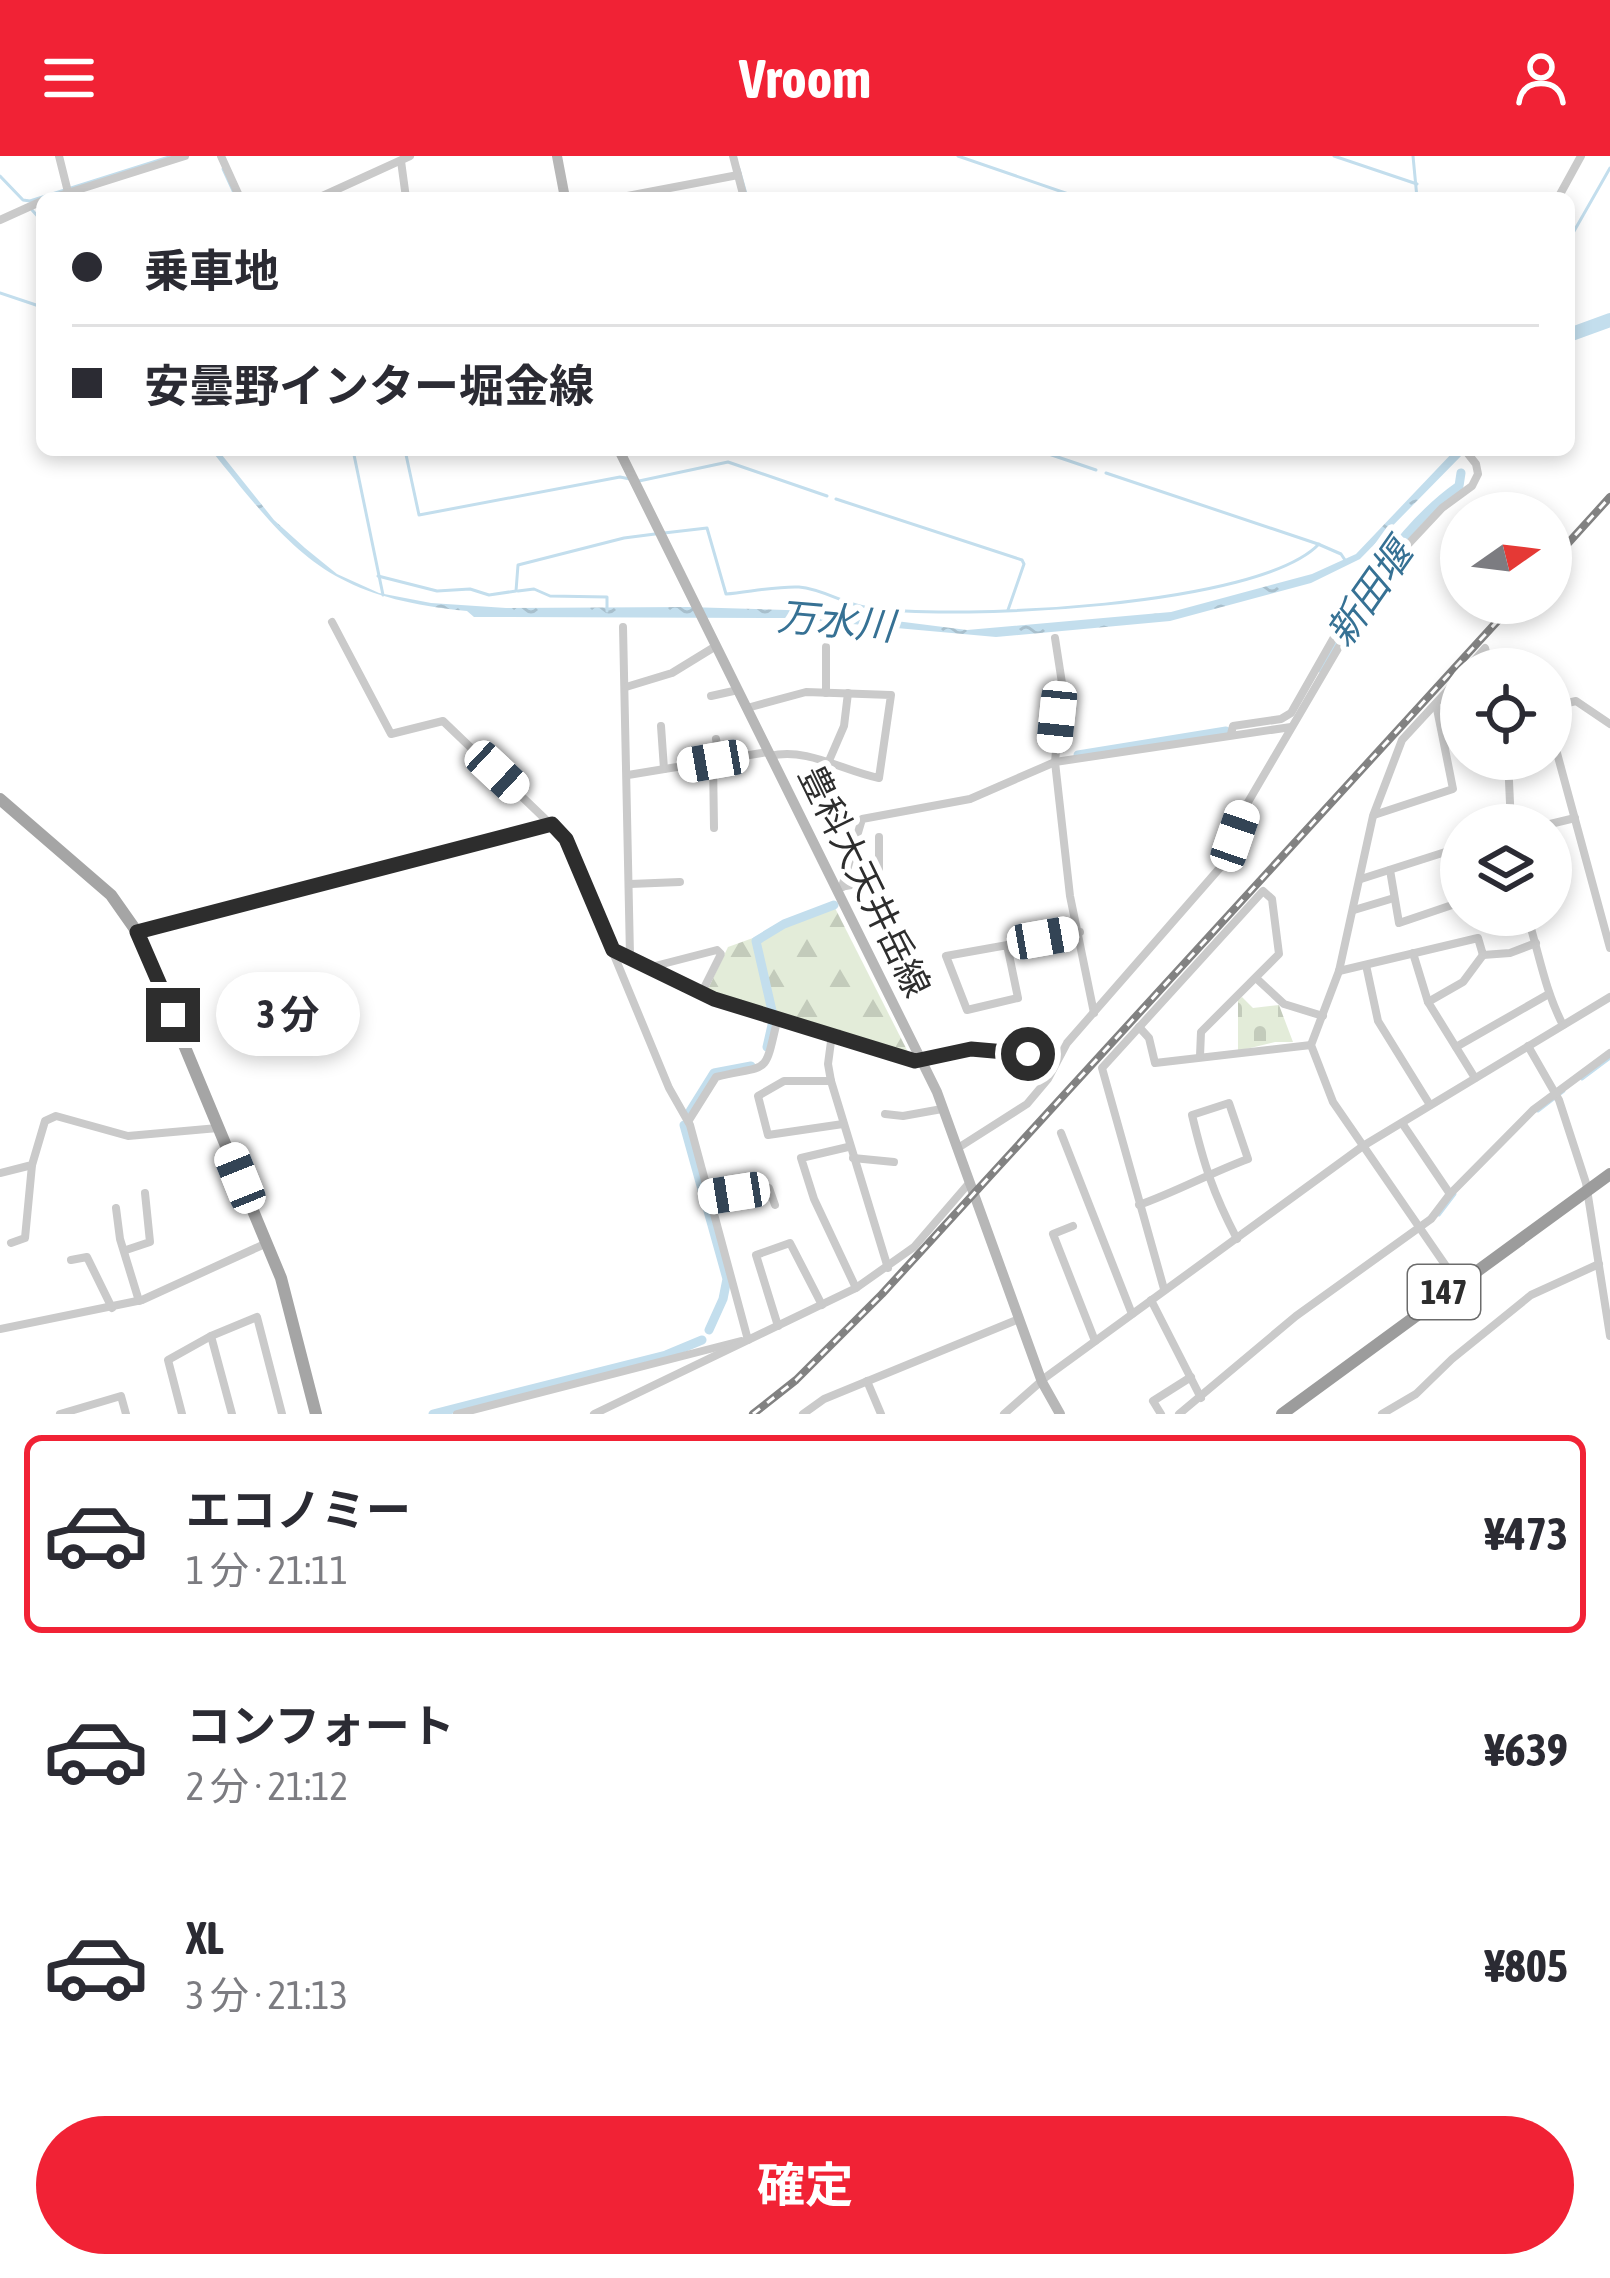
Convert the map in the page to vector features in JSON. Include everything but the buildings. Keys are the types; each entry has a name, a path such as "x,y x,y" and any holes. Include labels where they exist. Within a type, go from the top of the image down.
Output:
{"highway":[{"name":"147","path":"1282,1414 1610,1174"}],"main road":[{"path":"557,156 564,192"},
{"name":"豊科大天井岳線","path":"622,456 944,1108 1042,1382 1060,1414"},
{"path":"0,799 112,895 137,932 281,1278 316,1414"}],"street":[{"path":"59,156 68,192 185,156"},
{"path":"221,156 237,192"},
{"path":"733,156 742,192"},
{"path":"1561,192 1580,156"},
{"path":"331,192 405,159 406,192"},
{"path":"649,192 738,175"},
{"path":"0,220 36,203"},
{"path":"958,1148 1028,1104 1061,1053 1226,862 1244,809 1384,570 1442,508 1472,486 1478,474 1470,456"},
{"path":"879,880 839,888 862,819 970,799 1055,762 1281,723 1370,574 1372,562"},
{"path":"332,622 392,734 443,721 566,839 669,1088 689,1120 748,1340"},
{"path":"623,627 630,957"},
{"path":"1054,638 1062,683 1055,762 1070,896 1095,1014"},
{"path":"626,687 672,673 716,646"},
{"path":"826,647 826,693"},
{"path":"711,696 738,690"},
{"path":"628,775 782,753 879,778 891,695 806,692 747,708"},
{"path":"828,763 844,726 848,694"},
{"path":"1440,699 1402,740 1373,816 1339,970 1311,1045 1333,1102 1457,1282"},
{"path":"1572,702 1608,723 1610,737"},
{"path":"1373,816 1454,789 1436,704"},
{"path":"1281,723 1293,728"},
{"path":"661,726 664,769"},
{"path":"715,828 716,739"},
{"path":"1565,780 1610,948"},
{"path":"137,932 552,824"},
{"path":"879,837 879,880 886,916"},
{"path":"1361,879 1440,854"},
{"path":"1390,870 1400,923 1440,909"},
{"path":"629,884 680,882"},
{"path":"1165,1290 1102,1068 1263,891 1272,899 1279,954 1201,1031 1200,1056"},
{"path":"1354,910 1394,898"},
{"path":"1006,945 1018,998 967,1010 946,956 1006,945 1080,932"},
{"path":"1534,936 1547,995 1563,1025"},
{"path":"1339,970 1478,938 1483,955"},
{"path":"1428,1002 1463,982 1483,955 1510,953 1536,943"},
{"path":"613,950 701,994 921,1062 971,1049 994,1054 1061,1053"},
{"path":"651,967 717,950 722,954 701,994"},
{"path":"1413,953 1428,1002 1475,1078"},
{"path":"1366,965 1378,1021 1430,1105"},
{"path":"1256,978 1284,1004 1323,1016"},
{"path":"1456,1047 1547,995"},
{"path":"1004,1414 1095,1341 1363,1146 1610,998"},
{"path":"689,1120 716,1077 761,1068 769,1060 777,1021"},
{"path":"1139,1028 1149,1038 1155,1063 1311,1045"},
{"path":"832,1034 831,1081 888,1268"},
{"path":"1528,1046 1556,1094 1586,1190 1610,1336"},
{"path":"1182,1413 1297,1316 1431,1219 1533,1109 1610,1053"},
{"path":"831,1081 784,1081 758,1096 768,1135 843,1124"},
{"path":"1139,1205 1207,1174 1247,1159 1229,1103 1192,1115 1207,1174 1210,1187 1237,1239"},
{"path":"885,1114 903,1116 944,1108"},
{"path":"11,1243 25,1238 32,1165 45,1120 56,1116 128,1136 220,1128"},
{"path":"1402,1123 1450,1194"},
{"path":"1061,1133 1132,1314"},
{"path":"849,1147 801,1158 814,1199 856,1288"},
{"path":"853,1158 894,1162"},
{"path":"0,1173 32,1165"},
{"path":"597,1413 856,1288 888,1268 930,1231 970,1182"},
{"path":"711,1197 769,1188 776,1205"},
{"path":"126,1250 150,1242 145,1193"},
{"path":"116,1208 120,1239 140,1301"},
{"path":"1073,1226 1053,1234 1095,1341"},
{"path":"0,1329 140,1301 267,1243"},
{"path":"778,1326 756,1255 790,1243 822,1305"},
{"path":"71,1260 88,1257 112,1308"},
{"path":"1382,1414 1416,1394 1531,1295 1599,1264"},
{"path":"1151,1300 1201,1398"},
{"path":"182,1414 168,1360 257,1317 282,1414"},
{"path":"802,1414 824,1399 1019,1319"},
{"path":"211,1336 232,1414"},
{"path":"457,1414 748,1340"},
{"path":"1161,1414 1153,1401 1191,1377"},
{"path":"867,1381 880,1414"},
{"path":"60,1414 121,1396 126,1414"},
{"path":"618,1402 623,1414"}],"green space":[{"path":"835,908 911,1058 706,993 728,947"},
{"path":"1242,997 1253,1008 1279,1005 1293,1042 1238,1051 1238,1000"}],"water":[{"path":"216,456 223,456 274,520 305,548 337,574 379,593 431,603 506,608 817,611 967,630 1171,612 1312,574 1356,554 1449,456 1461,456 1360,559 1311,583 1170,621 996,637 786,618 474,617 467,611 380,595 347,582 318,565 267,517"}],"waterway":[{"path":"58,192 172,156"},
{"path":"958,156 1063,192"},
{"path":"1334,156 1417,184"},
{"path":"1413,156 1416,192"},
{"path":"1575,229 1610,168"},
{"path":"223,169 234,192"},
{"path":"739,169 745,192"},
{"path":"0,176 23,200 36,199"},
{"path":"32,210 36,214"},
{"path":"0,293 36,305"},
{"name":"万水川","path":"1575,333 1610,320"},
{"path":"354,456 383,595"},
{"path":"406,456 419,515 620,477 630,479"},
{"path":"1055,456 1096,470"},
{"path":"639,481 728,462 827,496"},
{"path":"1106,473 1318,544 1345,560"},
{"name":"新田堰","path":"1321,668 1380,569 1416,524 1459,486 1461,473"},
{"path":"836,499 1022,560 1008,610"},
{"path":"664,533 707,528 726,594 799,587 861,606 969,612 1174,595 1286,565 1319,544"},
{"path":"378,576 437,591 470,589 489,595 516,591 518,565 655,534"},
{"path":"518,591 607,597 607,611"},
{"name":"新田堰","path":"1078,755 1226,731"},
{"name":"新田堰","path":"773,1015 756,941 784,924 834,905"},
{"name":"新田堰","path":"767,1047 772,1025"},
{"path":"1582,1079 1610,1058"},
{"name":"新田堰","path":"689,1113 714,1073 751,1066"},
{"path":"1538,1111 1564,1091"},
{"name":"新田堰","path":"684,1125 727,1279 709,1330"},
{"path":"1439,1215 1455,1194"},
{"name":"新田堰","path":"433,1414 666,1355 702,1340"}],"railway":[{"path":"1572,539 1610,497"},
{"path":"753,1414 796,1380 882,1294 1495,624"}],"route":[{"path":"173,1015 137,932 552,824 566,839 613,950 701,994 772,1020 921,1062 971,1049 1028,1054"}]}
